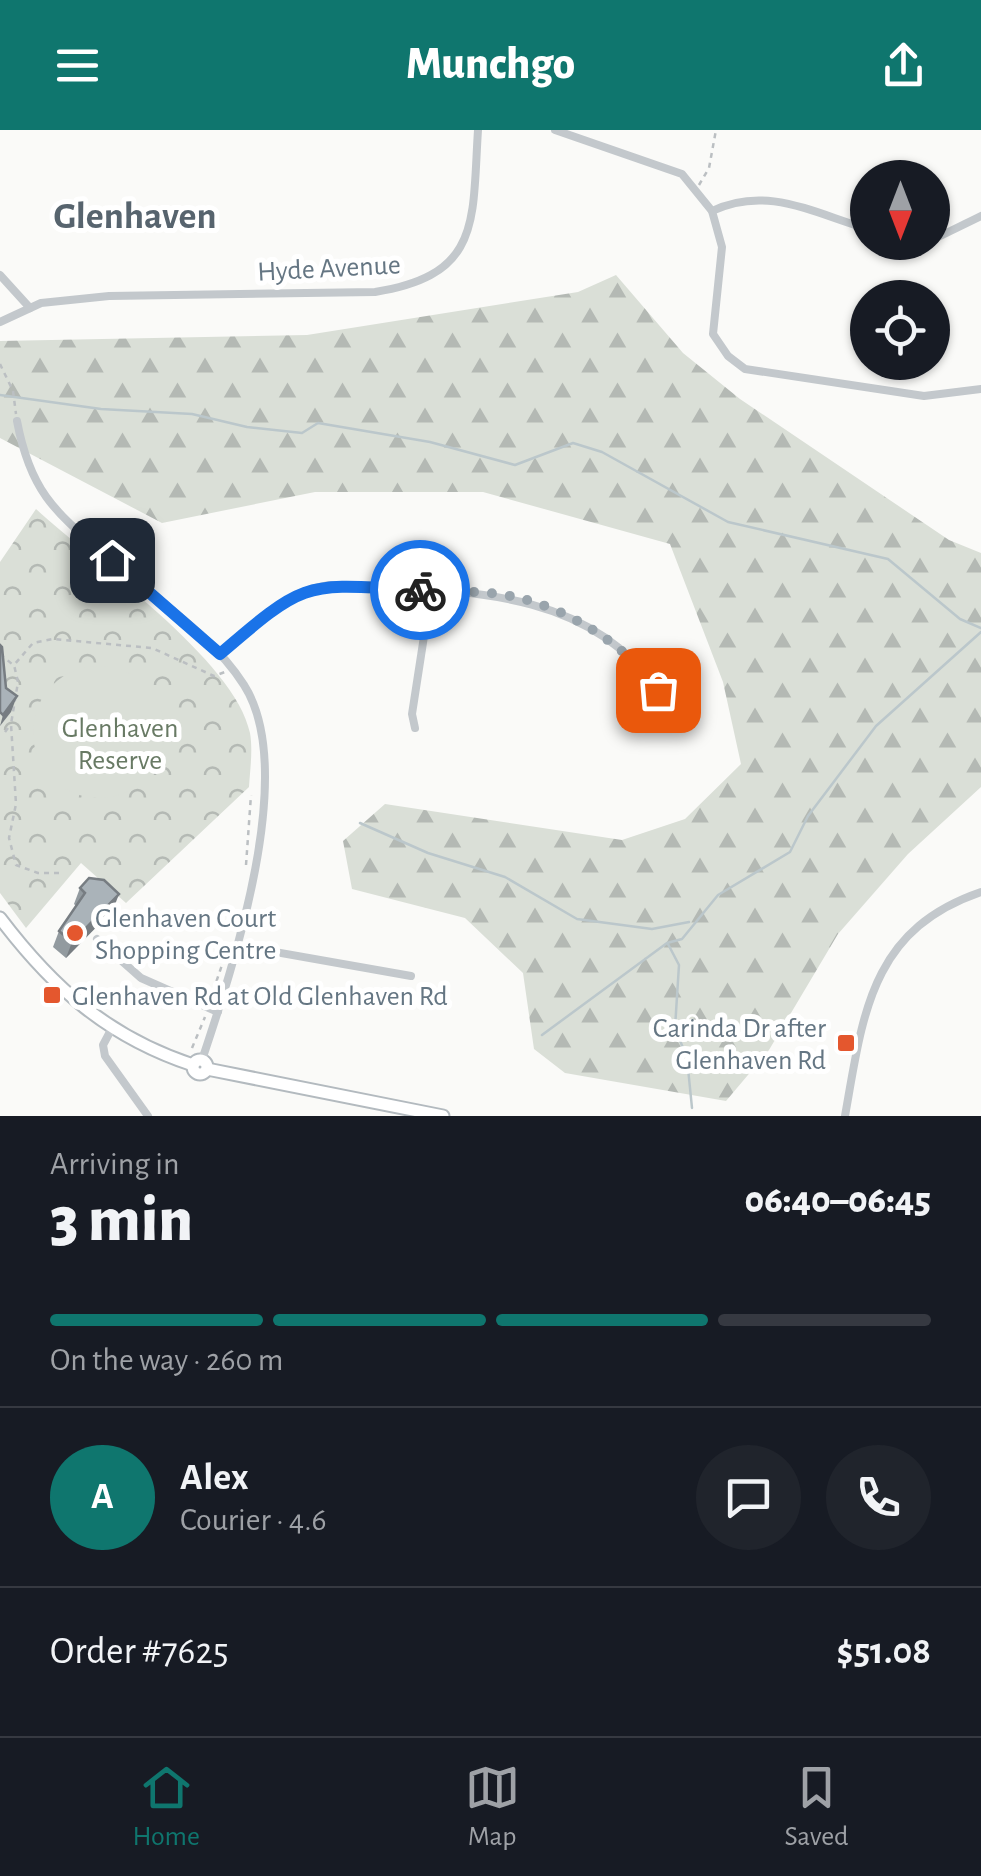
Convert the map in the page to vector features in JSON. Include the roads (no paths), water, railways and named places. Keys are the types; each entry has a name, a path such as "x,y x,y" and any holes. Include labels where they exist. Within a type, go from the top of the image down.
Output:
{"main road":[{"path":"0,918 56,987 111,1030 200,1065 443,1116"}],"street":[{"name":"Hyde Avenue","path":"0,322 30,308 65,300 376,292 414,286 448,267 463,245 473,206 478,130"},
{"path":"555,130 682,174 712,211 722,247 713,334 728,356 745,369 924,396 981,388"},
{"path":"712,211 739,198 762,197 850,224"},
{"path":"950,231 981,216"},
{"path":"0,276 30,308"},
{"path":"17,421 34,483 58,513 220,654 255,709 264,770 254,884 241,946 200,1065"},
{"path":"220,654 282,600 308,588 328,585 511,596 548,606 627,656 658,690"},
{"path":"414,728 412,714 432,591"},
{"path":"845,1116 862,1020 878,976 913,930 981,892"},
{"path":"96,939 141,978 218,1012"},
{"path":"241,946 411,976"},
{"path":"111,1030 103,1044 104,1056 148,1116"}],"waterway":[{"path":"0,395 101,409 192,414 247,427 302,433 318,423 430,442 515,465 573,443 602,452 728,522 888,559 960,619 981,628"},
{"path":"542,1035 667,943 682,939 718,895 790,852 808,816 876,726 981,632"},
{"path":"360,823 428,853 505,877 577,919 652,929 689,922"},
{"path":"668,944 679,965 675,1028 687,1058 692,1108"}],"place":[{"name":"Glenhaven Court Shopping Centre","path":"75,933"},
{"name":"Glenhaven Rd at Old Glenhaven Rd","path":"52,995"},
{"name":"Carinda Dr after Glenhaven Rd","path":"846,1043"}],"district":[{"name":"Glenhaven","path":"135,215"}],"park label":[{"name":"Glenhaven Reserve","path":"120,743"}]}
